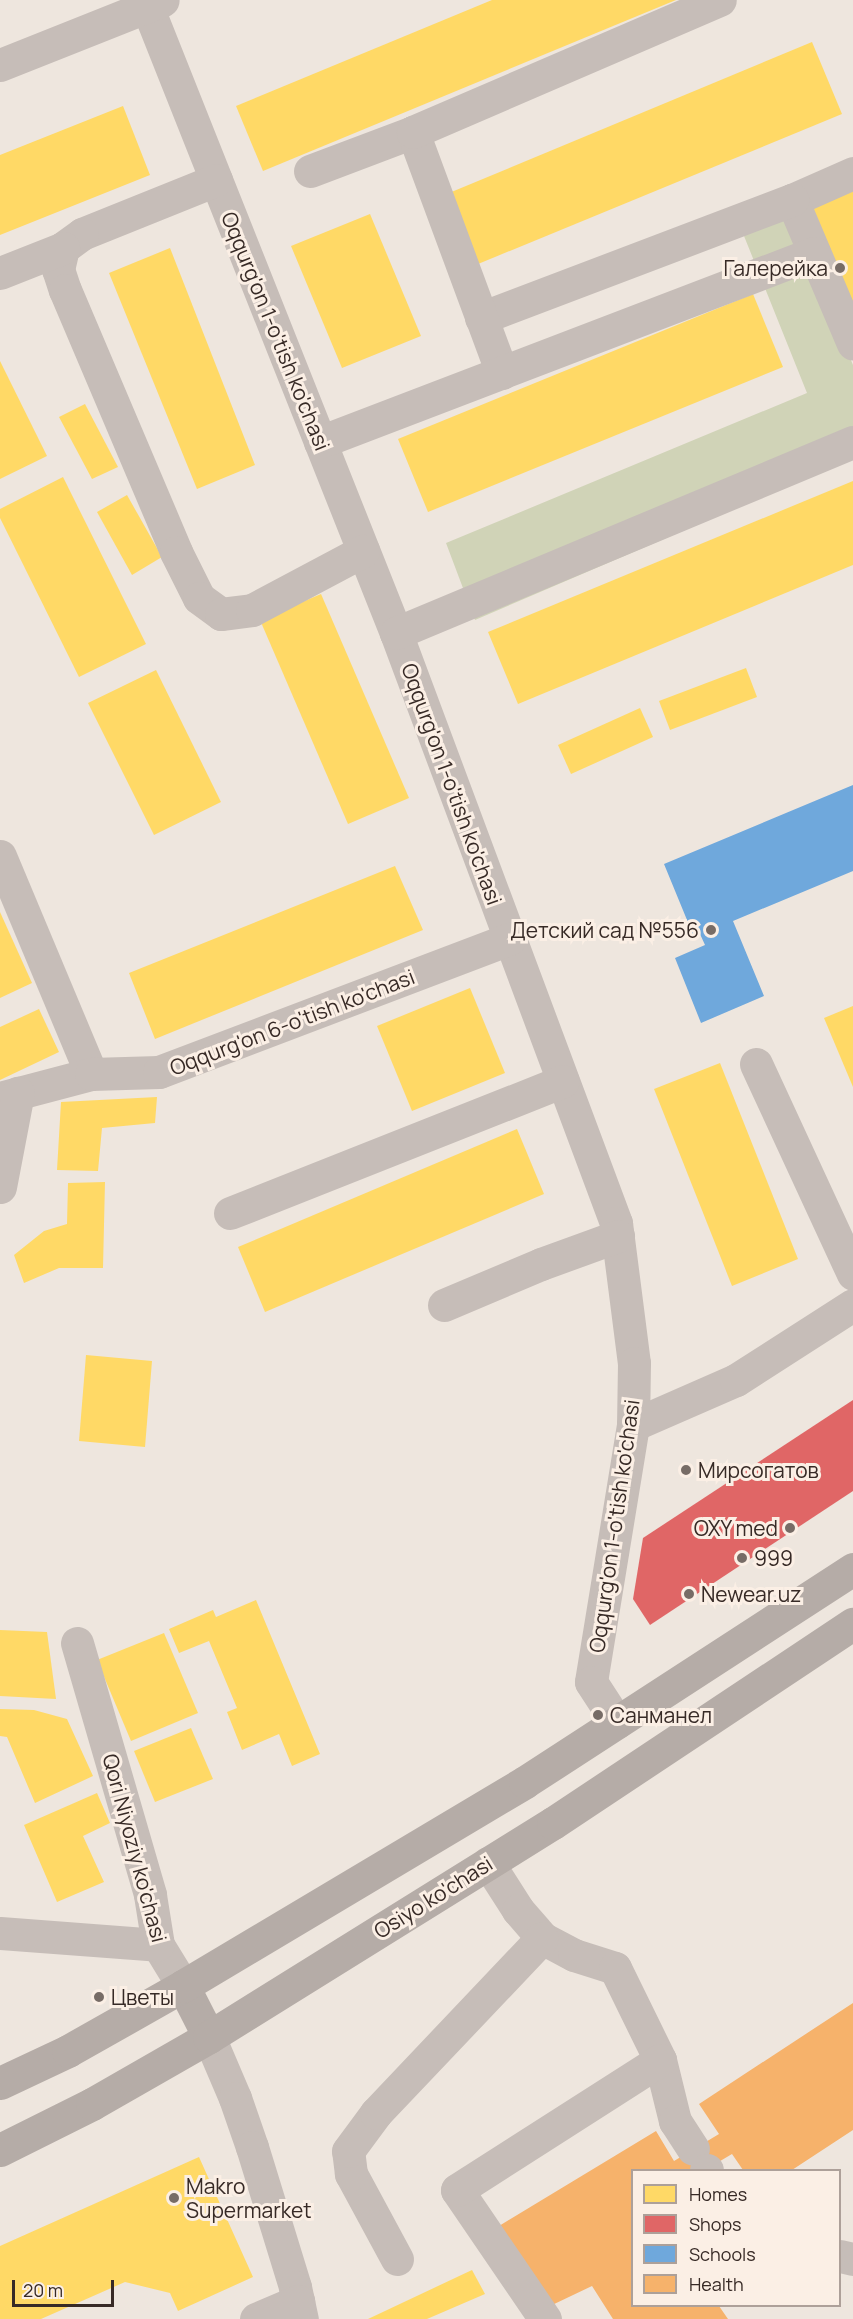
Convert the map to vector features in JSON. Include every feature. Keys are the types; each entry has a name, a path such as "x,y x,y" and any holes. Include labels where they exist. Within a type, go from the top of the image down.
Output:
{"main road":[{"path":"0,2083 68,2051 183,1986 461,1820 853,1569"},
{"name":"Osiyo ko'chasi","path":"0,2150 92,2104 209,2037 488,1863 853,1624"},
{"path":"617,1722 643,1763"},
{"path":"461,1820 488,1863"},
{"name":"Qori Niyoziy ko'chasi","path":"183,1986 209,2037"}],"street":[{"path":"310,171 414,132 720,0"},
{"name":"Oqqurg'on 1-o'tish ko'chasi","path":"0,65 155,3 216,180 396,633 616,1223 634,1363 633,1425 591,1682 617,1722"},
{"path":"414,132 502,373"},
{"path":"481,318 792,200 853,173"},
{"path":"0,273 63,248 82,234 216,180"},
{"path":"792,200 853,344"},
{"path":"63,248 58,269 64,291 176,552 199,598 222,614 252,610 363,550"},
{"path":"320,442 814,253"},
{"path":"396,633 853,442"},
{"path":"0,856 91,1074"},
{"name":"Oqqurg'on 6-o'tish ko'chasi","path":"9,1095 91,1074 159,1072 510,939"},
{"path":"756,1064 853,1274"},
{"path":"230,1213 563,1081"},
{"path":"0,1187 9,1095"},
{"path":"444,1305 541,1264 618,1236"},
{"path":"633,1425 736,1380 853,1305"},
{"name":"Qori Niyoziy ko'chasi","path":"77,1643 150,1895 158,1945 183,1986"},
{"path":"488,1863 518,1910 542,1938 574,1955 615,1968 660,2060 675,2121 702,2163"},
{"path":"0,1933 158,1945"},
{"path":"397,2259 351,2174 348,2151 376,2113 542,1938"},
{"name":"Qori Niyoziy ko'chasi","path":"209,2037 235,2098 252,2147 300,2310"},
{"path":"545,2319 457,2190 660,2060"},
{"path":"256,2319 300,2310"}],"green space":[{"path":"787,206 853,365 853,458 475,620 446,543 807,393 740,226"}],"building: Homes":[{"path":"492,0 676,0 263,171 236,106"},
{"path":"812,42 842,114 478,264 449,193"},
{"path":"123,106 150,175 0,235 0,155"},
{"name":"Галерейка","path":"853,185 853,329 801,206"},
{"path":"370,214 421,336 342,368 291,246"},
{"path":"170,248 255,465 197,489 109,273"},
{"path":"753,294 783,367 428,512 398,439"},
{"path":"0,361 47,456 0,479"},
{"path":"85,404 118,467 92,479 59,417"},
{"path":"63,477 146,644 79,677 0,518 0,509"},
{"path":"853,481 853,565 518,704 488,632"},
{"path":"127,495 162,557 132,575 97,512"},
{"path":"321,594 409,798 348,824 260,620"},
{"path":"746,668 757,697 670,730 659,701"},
{"path":"156,670 221,802 154,835 88,703"},
{"path":"640,708 653,737 571,774 558,745"},
{"path":"395,866 423,930 155,1039 129,973"},
{"path":"0,912 32,983 0,998"},
{"path":"470,988 505,1073 412,1111 377,1026"},
{"path":"853,1006 853,1087 824,1018"},
{"path":"39,1009 59,1052 0,1080 0,1027"},
{"path":"720,1063 798,1259 732,1286 654,1089"},
{"path":"157,1097 155,1123 102,1128 98,1171 57,1170 61,1102"},
{"path":"517,1129 544,1194 265,1312 238,1247"},
{"path":"105,1182 103,1268 59,1268 24,1283 14,1255 44,1231 67,1224 68,1183"},
{"path":"86,1355 152,1361 145,1447 79,1441"},
{"path":"256,1600 320,1754 292,1766 279,1734 242,1750 227,1712 237,1708 209,1641 179,1653 169,1629 213,1610 216,1617"},
{"path":"0,1630 47,1632 56,1699 0,1696"},
{"path":"164,1633 198,1713 131,1741 97,1660"},
{"path":"0,1709 34,1710 67,1719 93,1776 35,1803 7,1737 0,1736"},
{"path":"191,1728 213,1779 155,1802 134,1751"},
{"path":"97,1793 110,1823 83,1836 104,1882 57,1902 24,1825"},
{"path":"199,2157 253,2277 178,2311 170,2293 125,2282 41,2319 0,2319 0,2246"},
{"path":"472,2270 485,2294 427,2319 368,2319"}],"building: Shops":[{"path":"853,1400 853,1491 650,1625 633,1599 643,1538"}],"building: Schools":[{"path":"853,785 853,871 733,921 764,996 701,1023 675,958 705,945 700,934 694,937 664,864"}],"building: Health":[{"path":"853,2003 853,2130 794,2169 742,2169 732,2154 707,2169 631,2169 631,2307 720,2307 728,2319 613,2319 592,2286 550,2306 499,2226 656,2131 674,2161 719,2134 699,2104"}],"place":[{"name":"Галерейка","path":"840,268"},
{"name":"Детский сад №556","path":"711,930"},
{"name":"Мирсогатов","path":"686,1470"},
{"name":"OXY med","path":"790,1528"},
{"name":"999","path":"742,1558"},
{"name":"Newear.uz","path":"689,1594"},
{"name":"Санманел","path":"598,1715"},
{"name":"Цветы","path":"99,1997"},
{"name":"Makro Supermarket","path":"174,2198"}]}
